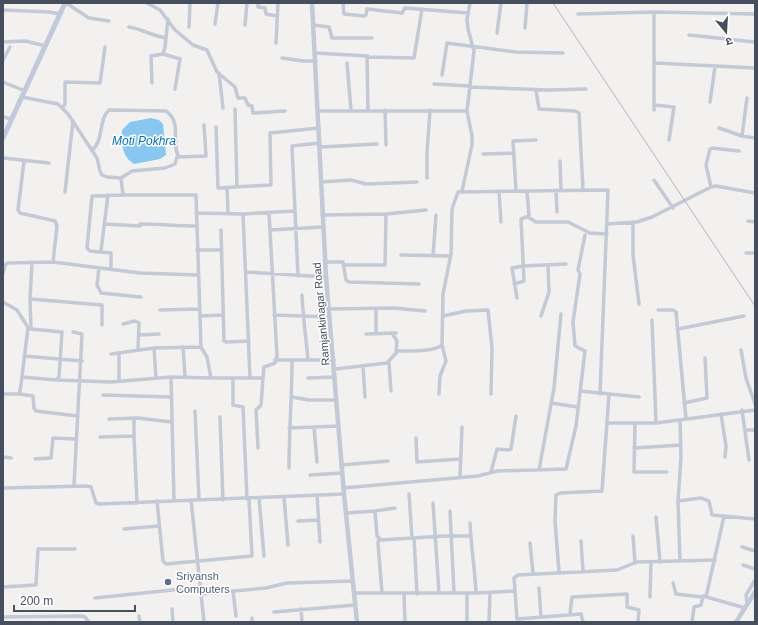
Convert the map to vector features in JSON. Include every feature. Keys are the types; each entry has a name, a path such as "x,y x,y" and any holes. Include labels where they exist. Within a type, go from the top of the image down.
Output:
{"main road":[{"path":"3,138 66,3"}],"street":[{"path":"66,3 89,18 109,21"},
{"path":"146,3 153,4 160,10 168,18 174,30 180,35 193,45 207,50 219,73 223,108"},
{"path":"189,27 190,3"},
{"path":"215,24 218,3"},
{"path":"245,25 247,3"},
{"path":"258,3 258,7 266,8 266,14 277,16"},
{"path":"276,43 278,3"},
{"name":"Ramjankinagar Road","path":"312,3 320,128 322,215 326,277 335,369 343,488 357,622"},
{"path":"343,3 344,14 366,16 367,3"},
{"path":"462,191 472,145 472,136 466,111 473,67 473,46 468,29 470,3"},
{"path":"497,33 501,3"},
{"path":"525,28 526,3"},
{"path":"367,9 402,13 405,8 468,14"},
{"path":"3,10 61,14"},
{"path":"315,53 414,58 422,10"},
{"path":"578,14 654,12 755,14"},
{"path":"654,12 654,110"},
{"path":"162,54 166,38 168,18"},
{"path":"313,25 330,26 332,38 372,38"},
{"path":"129,27 142,29 156,36 166,38"},
{"path":"689,35 755,42"},
{"path":"3,42 25,41 46,46"},
{"path":"442,75 446,43 516,52 563,53"},
{"path":"3,60 10,47"},
{"path":"62,108 65,104 65,82 100,83 105,47"},
{"path":"152,83 151,56 162,54 180,59 176,89"},
{"path":"368,56 368,110"},
{"path":"282,58 316,61"},
{"path":"347,63 351,110"},
{"path":"654,63 755,68"},
{"path":"710,102 715,66"},
{"path":"219,73 235,87 238,98 246,98 248,105 252,106 253,113 285,111"},
{"path":"3,82 25,91"},
{"path":"434,84 536,90 586,89"},
{"path":"536,90 539,109 568,110 579,113 583,190"},
{"path":"22,97 58,104 73,121 97,158 102,175 107,177 121,178 132,170 166,168 175,164 177,157 176,126 172,116 164,110 129,112 109,110 103,121 97,145 92,150"},
{"path":"742,136 747,98"},
{"path":"654,105 674,108 669,140"},
{"path":"235,109 237,187"},
{"path":"385,110 386,145"},
{"path":"427,178 430,110"},
{"path":"319,111 466,111"},
{"path":"3,117 12,119"},
{"path":"65,192 73,121"},
{"path":"177,157 206,156 204,125"},
{"path":"216,127 217,187 227,188 272,184 270,133 320,128"},
{"path":"719,128 742,136 755,138"},
{"path":"516,191 514,141 536,140"},
{"path":"298,276 292,146 377,144"},
{"path":"711,187 706,165 710,148 739,151"},
{"path":"483,154 514,153"},
{"path":"3,158 49,163"},
{"path":"24,161 18,210 20,213 55,221 57,226 53,262"},
{"path":"560,161 561,190"},
{"path":"121,178 123,195"},
{"path":"321,182 352,180 366,184 417,182"},
{"path":"654,180 672,208"},
{"path":"607,224 648,219 711,187 716,186 755,193"},
{"path":"227,188 228,213"},
{"path":"556,190 557,212"},
{"path":"439,394 440,376 446,361 442,345 443,294 450,256 452,209 457,193 462,191 499,192 608,190 600,394"},
{"path":"527,191 528,217"},
{"path":"499,192 501,222"},
{"path":"110,269 111,253 90,251 87,248 92,196 195,194 201,347 207,357 211,378"},
{"path":"101,251 108,195"},
{"path":"322,215 386,214 426,210"},
{"path":"196,214 243,214 295,211"},
{"path":"269,213 276,360"},
{"path":"243,214 247,272 250,378"},
{"path":"326,262 385,265 386,214"},
{"path":"432,256 436,215"},
{"path":"514,284 523,281 521,219 528,217 536,222 568,222 590,233 607,234"},
{"path":"748,221 755,222"},
{"path":"633,222 633,255 639,304"},
{"path":"104,224 161,224 167,227 197,226"},
{"path":"270,230 296,230 323,227"},
{"path":"221,230 225,342 249,341"},
{"path":"343,488 460,477 491,472 565,469 567,467 578,407 585,351 575,346 572,328 580,274 578,270 585,235"},
{"path":"197,250 221,250"},
{"path":"746,253 755,253"},
{"path":"401,255 450,256"},
{"path":"20,394 24,356 29,329 32,262"},
{"path":"3,273 6,263 53,262 140,273 198,275"},
{"path":"344,264 346,280 349,282 419,284"},
{"path":"517,298 512,267 566,264"},
{"path":"541,316 549,292 548,265"},
{"path":"99,268 97,285 101,293 105,295 141,297"},
{"path":"247,272 326,277"},
{"path":"102,325 102,305 105,295"},
{"path":"302,295 308,360"},
{"path":"30,299 102,305"},
{"path":"3,302 17,310 29,329"},
{"path":"160,310 200,309"},
{"path":"329,309 424,311"},
{"path":"376,309 376,334"},
{"path":"443,316 488,310 492,348 491,394"},
{"path":"658,310 675,310 686,419"},
{"path":"539,470 551,403 561,314"},
{"path":"200,316 223,315"},
{"path":"274,315 330,317"},
{"path":"678,329 744,316"},
{"path":"652,320 656,423"},
{"path":"124,324 137,321 139,335 138,349"},
{"path":"29,329 62,332 58,376 56,380"},
{"path":"73,332 82,334 82,361 74,485"},
{"path":"366,334 394,333 396,352 389,362 391,391"},
{"path":"139,335 159,334"},
{"path":"396,352 440,347 442,345"},
{"path":"183,347 186,376"},
{"path":"111,354 138,349 201,347"},
{"path":"154,348 156,378"},
{"path":"741,350 746,378 755,404"},
{"path":"119,353 119,381"},
{"path":"24,356 82,361"},
{"path":"684,403 707,398 705,358"},
{"path":"258,448 256,410 261,405 264,367 275,362 276,360 334,360"},
{"path":"289,468 292,360"},
{"path":"335,369 389,362"},
{"path":"363,366 365,397"},
{"path":"22,377 80,381 119,381 171,376 263,378"},
{"path":"171,376 174,500"},
{"path":"308,378 335,377"},
{"path":"157,501 164,563 198,562 252,556 243,407 233,405 233,378"},
{"path":"580,391 638,397"},
{"path":"3,394 32,395 34,408 36,411 78,416"},
{"path":"559,572 555,521 556,495 560,493 602,491 609,394"},
{"path":"103,395 171,397"},
{"path":"292,397 309,400 337,400"},
{"path":"551,403 578,407"},
{"path":"607,423 656,423 742,410 755,410"},
{"path":"742,410 749,460"},
{"path":"195,411 198,500"},
{"path":"721,414 726,446 725,457"},
{"path":"491,472 497,449 511,449 516,416"},
{"path":"220,417 223,500"},
{"path":"109,419 134,418 171,422"},
{"path":"134,418 137,503"},
{"path":"680,420 681,445 678,501 680,561"},
{"path":"635,423 634,472 667,472"},
{"path":"289,428 339,426"},
{"path":"460,477 462,427"},
{"path":"314,428 317,462"},
{"path":"745,430 755,430"},
{"path":"100,437 134,436"},
{"path":"35,459 51,458 53,438 76,439"},
{"path":"416,438 417,462 460,459"},
{"path":"634,448 681,445"},
{"path":"3,457 11,458"},
{"path":"342,464 388,461"},
{"path":"310,475 342,473"},
{"path":"3,488 74,485 91,487 96,503 100,504 344,494"},
{"path":"409,494 417,594"},
{"path":"317,495 320,542"},
{"path":"284,497 288,545"},
{"path":"259,498 264,556"},
{"path":"678,501 707,499 710,503 711,513 724,516 755,519"},
{"path":"191,500 204,622"},
{"path":"433,503 440,594"},
{"path":"346,513 395,508"},
{"path":"375,511 379,538 378,543 382,593"},
{"path":"450,511 454,593"},
{"path":"706,597 724,516"},
{"path":"656,517 660,562"},
{"path":"298,521 318,520"},
{"path":"470,523 470,551 474,560 476,593"},
{"path":"124,529 159,526"},
{"path":"379,538 381,540 436,536 470,536"},
{"path":"633,536 635,563"},
{"path":"581,541 583,571"},
{"path":"530,544 533,573"},
{"path":"742,547 755,551"},
{"path":"3,587 36,585 38,549 75,549"},
{"path":"583,622 582,615 570,614 516,619 515,577 533,573 617,570 635,563 715,560"},
{"path":"650,597 651,562"},
{"path":"743,565 755,569"},
{"path":"747,603 746,595 755,580"},
{"path":"201,594 266,588 287,583 352,581"},
{"path":"672,583 676,594 706,597 745,608"},
{"path":"95,598 200,587"},
{"path":"539,588 541,617"},
{"path":"233,591 236,616"},
{"path":"354,593 440,594 515,591"},
{"path":"489,622 490,592"},
{"path":"736,622 755,592"},
{"path":"467,593 467,620"},
{"path":"404,594 405,622"},
{"path":"570,614 572,597 627,594 627,607 639,610 638,622"},
{"path":"692,622 694,607 701,604 702,597"},
{"path":"274,612 355,605"},
{"path":"172,609 173,622"},
{"path":"301,609 302,622"},
{"path":"3,617 82,616 89,622"},
{"path":"139,616 140,622"},
{"path":"552,616 552,622"}],"water":[{"name":"Moti Pokhra","path":"151,118 159,120 163,124 166,155 160,159 134,164 127,158 123,149 122,130 130,122"}],"railway":[{"path":"553,3 755,306"}],"place":[{"name":"Sriyansh Computers","path":"168,582"}]}
